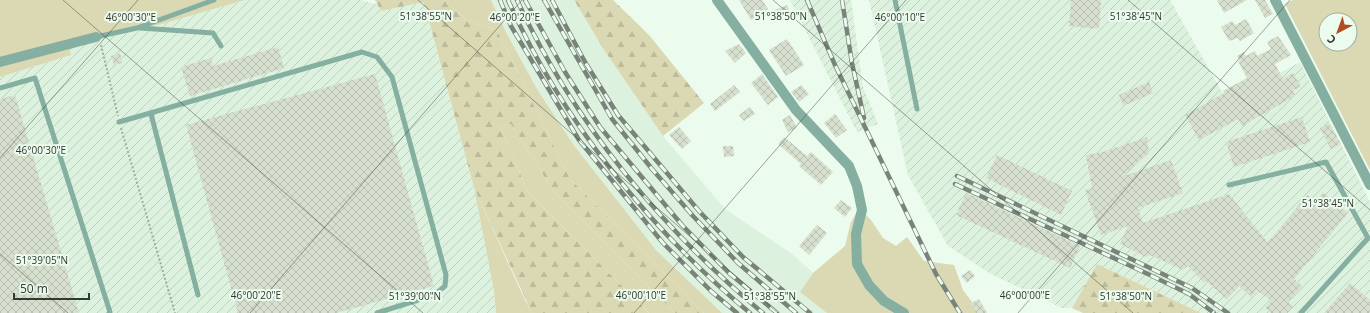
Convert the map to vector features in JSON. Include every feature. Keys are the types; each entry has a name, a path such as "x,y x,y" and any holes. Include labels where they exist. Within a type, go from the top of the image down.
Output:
{"street":[{"path":"717,0 796,110 849,166 857,186 862,210 856,234 857,264 869,285 879,296 884,301 904,313"},
{"path":"1278,1 1370,185"},
{"path":"0,62 96,37"}],"lane":[{"path":"96,37 137,28 214,0"},
{"path":"895,0 917,109"},
{"path":"137,28 213,33 221,46"},
{"path":"119,122 362,52 377,58 392,77 446,275 445,286 434,295 377,313"},
{"path":"0,88 35,78 110,312 109,313"},
{"path":"151,114 198,295"},
{"path":"1229,185 1326,162 1369,239 1301,313"}],"path":[{"path":"96,37 103,49 119,122 175,313"}],"shaded area":[{"path":"245,0 361,0 378,5 381,11 424,2 474,188 494,291 496,313 0,313 0,77 71,55 69,45 162,24"},
{"path":"491,0 574,0 604,50 663,136 725,209 792,254 813,273 800,292 827,313 722,313 656,250 573,144 537,89 506,32"},
{"path":"790,0 851,0 863,87 878,124 857,132"},
{"path":"869,0 1170,0 1227,101 1300,62 1370,202 1370,313 1201,313 1097,264 1072,308 1062,308 989,273 948,246 908,175"}],"green space":[{"path":"0,0 245,0 162,24 69,45 71,55 0,77"},
{"path":"375,0 444,0 466,20 497,30 570,179 704,313 675,313 554,192 511,124 500,127 528,192 649,313 532,313 474,188 424,2 381,11"},
{"path":"444,0 491,0 506,32 537,89 573,144 656,250 722,313 704,313 570,179 497,30 466,20"},
{"path":"574,0 613,0 649,35 704,103 663,136 604,50"},
{"path":"1293,0 1370,0 1370,170 1285,4"},
{"path":"511,124 554,192 675,313 649,313 528,192 500,127"},
{"path":"474,188 532,313 496,313 494,291"},
{"path":"859,208 871,220 883,238 896,246 907,237 924,261 954,265 963,290 980,313 827,313 800,292 813,273 845,246 851,222"},
{"path":"1097,264 1201,313 1083,313 1072,308"}],"building":[{"path":"739,0 762,0 768,9 751,20"},
{"path":"1071,0 1101,0 1099,29 1069,26"},
{"path":"1217,0 1247,0 1224,13"},
{"path":"1255,0 1265,0 1273,14 1265,18"},
{"path":"787,5 790,12 775,19 772,11"},
{"path":"1246,19 1254,33 1240,41 1238,38 1229,41 1221,27 1232,21 1235,25"},
{"path":"1278,36 1291,55 1275,64 1283,79 1293,73 1301,87 1293,90 1295,96 1242,126 1238,119 1199,140 1185,115 1247,78 1237,56 1244,52 1246,56 1255,51 1257,56 1271,49 1267,42"},
{"path":"787,39 804,65 786,76 769,50"},
{"path":"739,44 746,53 735,63 725,51"},
{"path":"278,47 284,68 190,96 181,67 211,58 213,66"},
{"path":"120,53 122,63 114,65 111,56"},
{"path":"375,74 434,286 336,313 238,313 186,125"},
{"path":"762,74 778,97 768,105 751,83"},
{"path":"1149,82 1153,93 1123,106 1119,95"},
{"path":"734,85 740,92 715,111 710,104"},
{"path":"801,85 809,94 799,102 791,92"},
{"path":"15,95 79,313 0,313 0,99"},
{"path":"750,107 755,114 744,121 739,115"},
{"path":"835,114 847,130 836,138 824,123"},
{"path":"790,115 797,128 788,132 782,120"},
{"path":"1302,117 1310,142 1234,167 1226,142"},
{"path":"1329,123 1341,144 1331,149 1320,128"},
{"path":"679,127 691,141 682,149 669,135"},
{"path":"784,137 807,156 811,152 833,172 821,185 799,166 801,164 778,144"},
{"path":"1147,137 1149,153 1121,177 1171,160 1183,193 1138,208 1143,223 1229,194 1268,243 1307,195 1316,202 1323,192 1348,213 1294,279 1302,286 1288,302 1293,306 1287,313 1271,313 1265,308 1271,301 1257,290 1251,297 1239,286 1227,299 1206,281 1204,283 1188,266 1183,270 1150,255 1146,257 1120,244 1128,226 1101,235 1085,190 1092,188 1086,155 1103,152"},
{"path":"723,146 733,146 734,156 724,157"},
{"path":"997,155 1072,191 1061,215 986,178"},
{"path":"966,193 1080,246 1070,268 956,215"},
{"path":"841,200 852,208 845,217 834,208"},
{"path":"817,225 827,233 809,255 799,246"},
{"path":"970,270 975,276 967,283 961,276"},
{"path":"1350,283 1370,300 1370,313 1324,313"},
{"path":"979,299 987,313 976,313 971,303"}],"railway":[{"path":"500,0 511,26 579,140 663,243 712,292 737,313"},
{"path":"508,0 554,87 581,129 611,170 643,209 677,246 713,281 750,313"},
{"path":"517,0 539,45 565,88 593,130 623,170 655,209 689,246 763,313"},
{"path":"525,0 565,72 600,127 682,225 729,273 777,313"},
{"path":"544,0 612,119 652,169 693,216 738,263 796,313"},
{"path":"552,0 585,62 618,115 699,211 743,257 810,313"},
{"path":"807,0 835,65 936,274 960,313"},
{"path":"842,0 852,63 864,118"},
{"path":"957,176 1192,288 1228,313"},
{"path":"955,184 1189,294 1214,313"}]}
